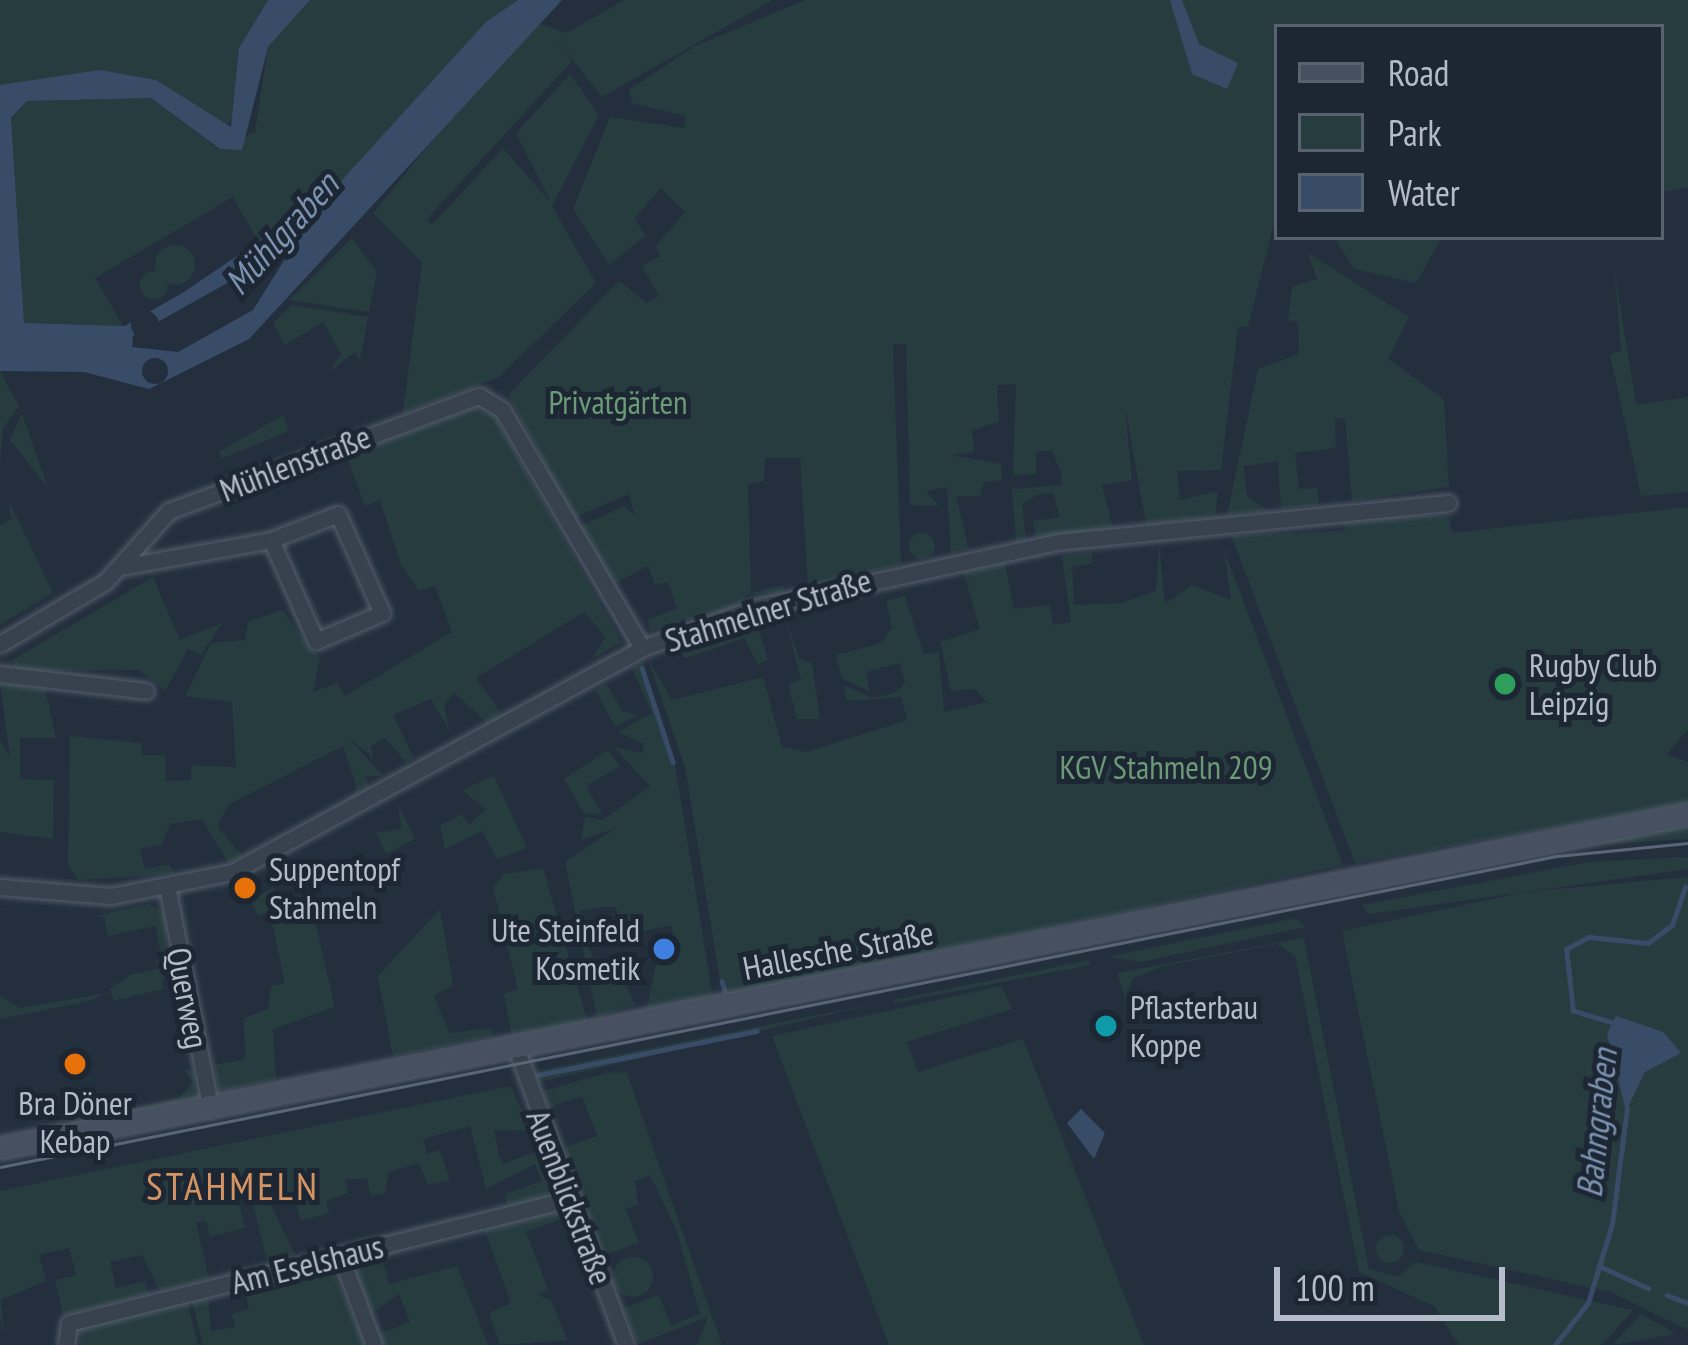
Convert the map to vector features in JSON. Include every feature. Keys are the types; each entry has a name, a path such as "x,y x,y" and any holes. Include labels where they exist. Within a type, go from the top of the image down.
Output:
{"street":[{"name":"Mühlenstraße","path":"0,644 120,567 169,511 491,399 642,648"},
{"name":"Stahmelner Straße","path":"0,887 111,896 167,886 266,855 642,648 757,607 1006,550 1448,503"},
{"name":"Mühlenstraße","path":"120,567 271,540 338,514 382,613 316,640 271,540"},
{"path":"0,674 146,691"},
{"name":"Hallesche Straße","path":"0,1148 211,1110 1688,814"},
{"name":"Querweg","path":"167,886 211,1110"},
{"name":"Auenblickstraße","path":"516,1048 626,1345"},
{"name":"Am Eselshaus","path":"66,1345 69,1323 570,1199"},
{"path":"340,1255 374,1345"}],"green space":[{"path":"0,0 268,0 239,48 240,118 219,128 156,80 0,85"},
{"path":"310,0 518,0 332,191 259,243 233,197 95,278 123,326 24,323 11,119 27,101 151,98 219,149 255,132 268,47"},
{"name":"Privatgärten","path":"624,0 773,0 602,97 556,39 572,61 427,219 432,225 503,148 552,204 516,133 570,74 599,115 552,206 596,283 499,377 403,413 422,263 373,213 508,48 541,24 567,33"},
{"path":"805,0 1688,0 1688,188 1664,192 1664,24 1274,24 1274,223 1248,326 1238,327 1221,470 1177,471 1180,500 1218,491 1215,517 1146,524 1125,406 1132,480 1102,485 1113,529 1036,539 1033,521 1060,517 1053,493 1040,494 1022,503 1026,540 1016,542 1012,489 1061,485 1061,472 1052,451 1036,451 1036,474 1013,475 1016,384 997,385 999,422 972,430 974,452 951,455 1001,464 1002,480 984,482 980,496 956,496 969,549 951,553 947,487 926,491 939,506 910,505 906,344 893,344 901,564 808,587 800,458 765,458 764,481 748,484 751,593 783,585 785,593 748,594 735,608 650,630 648,619 677,609 668,582 655,585 648,566 614,584 580,526 624,506 635,515 629,494 574,518 508,395 619,281 647,303 659,296 642,266 661,256 655,247 685,212 661,188 634,219 646,235 609,265 573,209 610,117 684,128 686,116 632,103 629,90 693,47"},
{"path":"352,238 377,272 369,312 289,300"},
{"path":"1336,240 1440,240 1416,283 1354,269"},
{"path":"175,245 189,251 195,265 189,279 175,285 161,279 155,265 161,251"},
{"path":"1308,253 1409,317 1388,359 1444,399 1449,487 1352,501 1345,418 1335,419 1336,448 1295,453 1299,489 1317,488 1319,505 1281,509 1278,461 1244,466 1247,496 1269,511 1227,515 1258,369 1299,354 1298,322 1288,320 1292,287 1317,279"},
{"path":"1614,267 1636,405 1688,397 1688,492 1641,496 1610,354 1621,351"},
{"path":"154,271 164,275 168,285 164,295 154,299 144,295 140,285 144,275"},
{"path":"292,305 368,317 360,360 355,352 329,372 341,354 323,322 285,345 273,323"},
{"path":"0,371 19,406 3,428 0,466"},
{"path":"473,408 494,415 622,642 591,659 606,637 584,612 476,678 502,714 518,708 490,726 454,692 444,705 450,732 431,699 393,715 414,758 407,763 385,738 371,746 373,763 349,738 383,776 365,776 371,790 344,804 357,789 343,746 228,805 217,827 243,856 228,863 202,819 170,824 162,844 140,849 145,869 169,864 175,874 78,880 68,865 70,736 141,743 142,755 165,755 166,781 191,780 191,765 236,767 232,702 185,696 211,643 245,640 248,622 282,610 320,659 313,692 337,683 345,696 452,632 435,586 419,591 401,565 380,500 365,506 346,455"},
{"path":"22,414 48,488 10,440"},
{"path":"283,415 289,431 221,459 219,452"},
{"path":"8,499 53,593 0,625 0,525 11,519"},
{"name":"Rugby Club Leipzig","path":"1688,507 1688,730 1666,754 1688,762 1688,804 1355,863 1231,535 1345,531 1344,520 1368,517 1449,516 1452,533"},
{"path":"922,533 935,546 922,559 909,546"},
{"name":"KGV Stahmeln 209","path":"1159,543 1165,604 1192,585 1231,600 1224,550 1343,865 723,998 685,767 648,659 672,700 763,677 782,747 807,752 907,720 901,697 847,701 843,685 872,698 894,693 905,683 900,663 866,672 870,692 842,678 836,655 882,643 892,627 886,601 904,596 901,585 924,654 939,652 944,712 986,702 976,689 951,691 940,642 980,629 963,572 1005,563 1014,609 1050,605 1054,638 1053,625 1071,622 1062,556 1092,552 1093,563 1072,567 1074,605 1121,603 1156,591"},
{"path":"153,577 180,640 222,623 201,655 188,649 165,691 139,670 17,670 12,660"},
{"path":"784,613 799,659 812,663 820,719 797,719 788,684 801,680"},
{"path":"756,622 768,660 758,664 744,638 684,659 681,648"},
{"path":"643,662 674,759 713,998 646,1011 657,959 676,955 671,925 621,936 616,907 601,907 580,911 586,939 598,972 619,969 635,1005 597,1017 565,862 616,828 581,840 585,817 603,820 650,786 614,747 642,753 644,744 618,732 652,713 631,667"},
{"path":"0,683 45,689 56,738 20,738 20,779 54,780 53,839 0,832 0,741 10,757"},
{"path":"606,683 623,712 638,715 615,726 595,690"},
{"path":"608,750 620,766 586,786 603,815 584,813 564,779"},
{"path":"494,776 527,848 497,859 482,831 445,849 440,825 462,814 469,825 486,809 462,790"},
{"path":"397,802 415,839 386,854 376,833 402,829"},
{"path":"1688,824 1688,839 1584,845"},
{"path":"1688,857 1688,869 1369,914 1362,905 1589,862"},
{"path":"543,868 588,1023 512,1037 504,994 518,989 493,888 504,874"},
{"path":"1688,877 1688,1330 1610,1292 1419,1250 1399,1211 1342,931 1524,892"},
{"path":"273,888 282,919 310,900 335,1007 273,1029 276,1080 219,1091 214,1065 245,1059 244,1018 268,1009 271,986 285,983 270,913 258,915 250,900"},
{"path":"148,904 165,912 166,961 153,964 162,957 155,926 108,936 104,916 85,918"},
{"path":"440,909 453,985 434,996 449,1033 492,1028 493,1037 393,1056 378,976"},
{"path":"1296,918 1305,927 1141,962 1107,957"},
{"path":"1304,938 1369,1269 1398,1277 1416,1262 1633,1310 1602,1345 1459,1345 1434,1306 1359,1272 1295,956 1278,944 1164,966 1133,978 1125,998 1117,973"},
{"path":"1089,960 1091,965 894,1003 894,1000"},
{"path":"165,967 162,989 114,1001 110,989 130,975"},
{"path":"1002,986 1012,1009 907,1042 918,1072 1023,1039 1144,1345 889,1345 772,1036"},
{"path":"107,993 0,1019 0,995 20,1008"},
{"path":"883,1002 539,1082 535,1071"},
{"path":"183,1069 194,1070 196,1102 26,1133 179,1098 193,1082"},
{"path":"610,1072 627,1073 722,1345 697,1345 708,1317 638,1344 624,1308 659,1295 671,1325 700,1314 676,1229 650,1175 635,1181 638,1204 626,1209 639,1243 604,1255 564,1147 597,1136 582,1096 549,1107 543,1091"},
{"path":"510,1086 533,1131 494,1130 499,1155 503,1164 540,1150 550,1196 508,1206 505,1194 542,1181 535,1164 486,1189 470,1126 423,1139 427,1154 440,1150 450,1180 428,1185 419,1163 389,1172 385,1193 371,1196 367,1179 345,1179 348,1193 326,1201 329,1213 301,1221 295,1199 271,1205 296,1257 268,1264 251,1196 238,1199 245,1228 210,1237 206,1221 196,1223 209,1279 160,1291 142,1255 110,1262 116,1288 145,1281 148,1294 63,1315 55,1280 76,1275 69,1248 39,1255 46,1281 1,1300 4,1333 0,1318 0,1191"},
{"path":"551,1212 566,1217 526,1232 548,1290 537,1295 551,1300 567,1340 500,1345 489,1313 511,1303 484,1228"},
{"path":"1390,1235 1400,1239 1404,1249 1400,1259 1390,1263 1380,1259 1376,1249 1380,1239"},
{"path":"403,1247 383,1262 389,1284 457,1266 488,1345 383,1345 379,1334 410,1322 399,1294 371,1313 353,1266"},
{"path":"633,1257 647,1263 653,1277 647,1291 633,1297 619,1291 613,1277 619,1263"},
{"path":"330,1266 366,1345 203,1345 192,1300 208,1296 211,1331 235,1327 232,1314 249,1309 244,1287"},
{"path":"187,1301 198,1345 80,1345 81,1328"},
{"path":"1641,1314 1676,1334 1612,1345"}],"water":[{"name":"Mühlgraben","path":"268,0 310,0 268,47 242,150 220,149 151,98 27,101 11,118 24,323 125,326 184,292 332,191 486,22 518,0 562,0 249,339 149,389 84,372 0,371 0,85 100,70 156,80 231,127 239,48","holes":["293,246 253,310 178,352 132,347 133,336"]},
{"path":"1170,0 1182,0 1199,44 1238,63 1227,89 1192,74"},
{"path":"1616,1016 1663,1032 1681,1053 1645,1072 1626,1111 1607,1034"},
{"path":"1081,1109 1105,1133 1094,1159 1067,1123"}],"pier":[{"path":"145,311 155,315 159,325 155,335 145,339 135,335 131,325 135,315"},
{"path":"155,358 165,361 165,381 155,384 145,381 142,371 145,361"}],"waterway":[{"path":"642,668 673,762"},
{"name":"Bahngraben","path":"1613,1023 1573,1011 1566,949 1589,937 1648,943 1672,925 1685,887"},
{"path":"722,981 725,990"},
{"path":"538,1075 757,1031"},
{"name":"Bahngraben","path":"1555,1345 1588,1303 1612,1224 1627,1109"},
{"path":"1599,1266 1648,1288"},
{"path":"1667,1295 1688,1303"}],"tram line":[{"path":"0,1167 1556,856 1688,843"}],"place":[{"name":"Rugby Club Leipzig","path":"1505,684"},
{"name":"Suppentopf Stahmeln","path":"245,888"},
{"name":"Ute Steinfeld Kosmetik","path":"664,949"},
{"name":"Pflasterbau Koppe","path":"1106,1026"},
{"name":"Bra Döner Kebap","path":"75,1064"}],"district":[{"name":"STAHMELN","path":"233,1186"}]}
